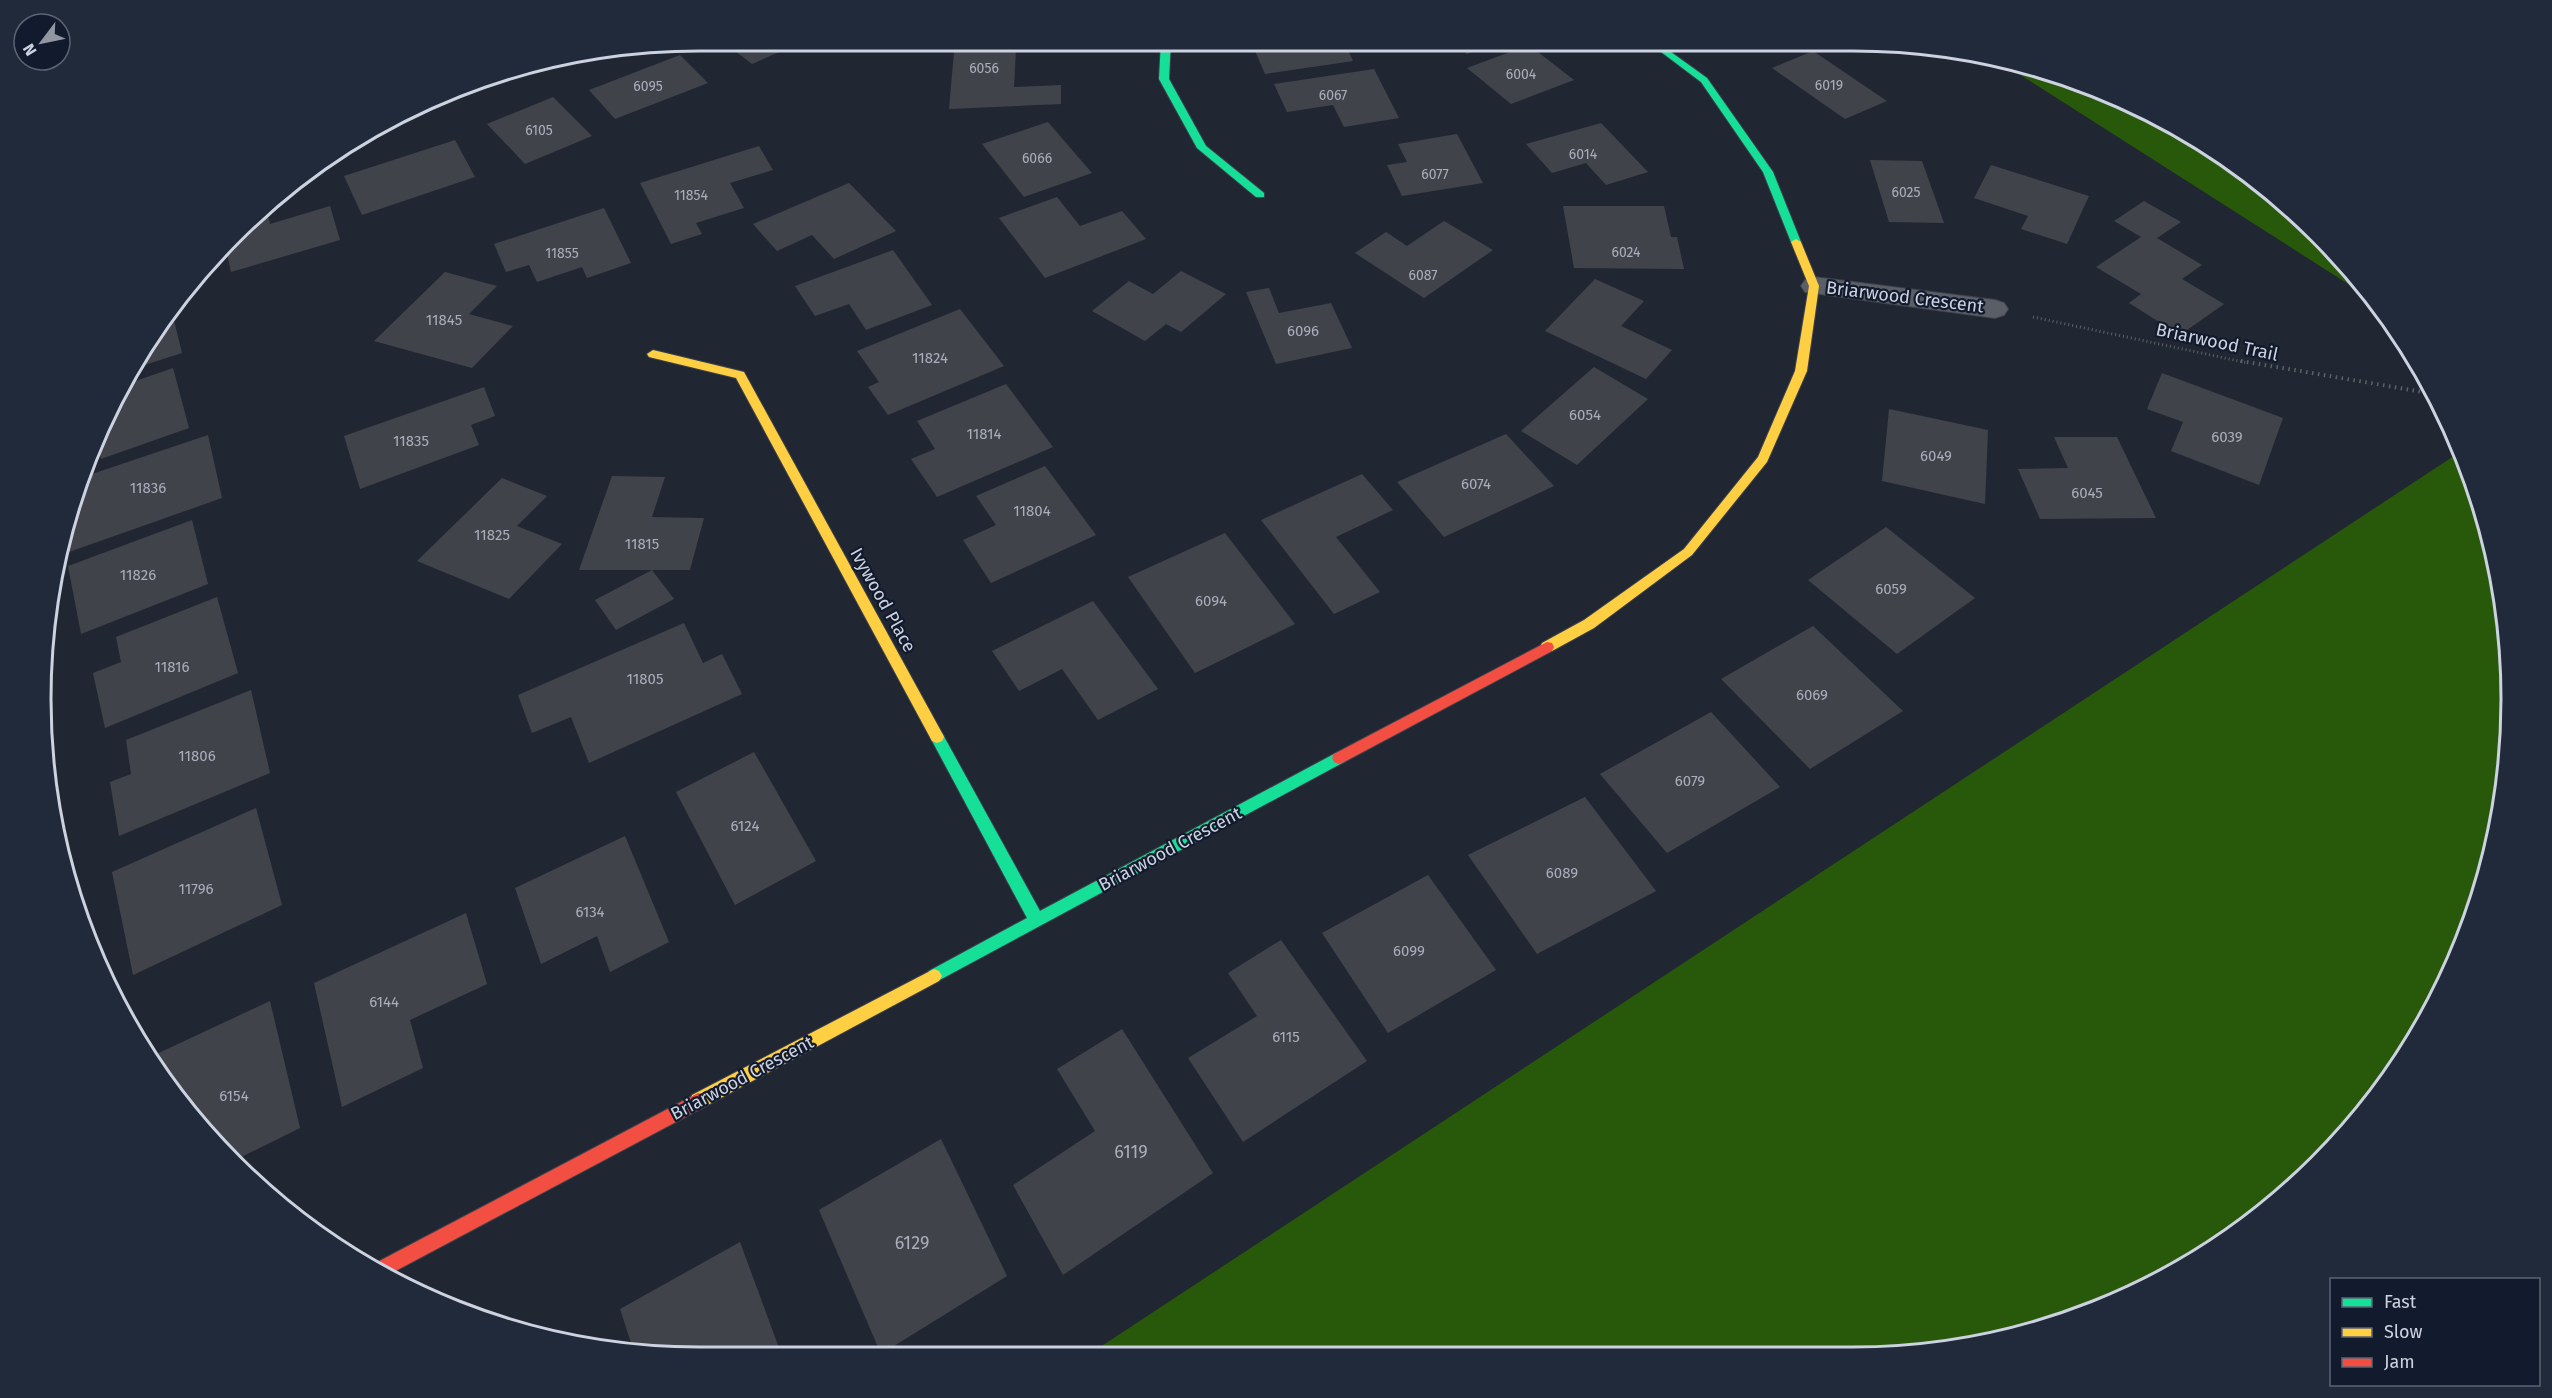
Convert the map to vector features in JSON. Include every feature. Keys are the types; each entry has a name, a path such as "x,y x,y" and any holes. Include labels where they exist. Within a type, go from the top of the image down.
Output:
{"street":[{"path":"1165,51 1164,78 1202,148 1260,195"},
{"name":"Briarwood Crescent","path":"387,1266 1037,921 1589,624 1688,552 1763,459 1802,370 1814,286 1768,172 1704,80 1664,51"},
{"name":"Briarwood Crescent","path":"1814,286 1995,309"},
{"name":"Ivywood Place","path":"653,354 740,375 1037,921"}],"path":[{"name":"Briarwood Trail","path":"1995,309 2266,367 2423,392"}],"green space":[{"path":"2015,72 2101,100 2140,118 2213,160 2280,212 2311,241 2352,286"},
{"path":"2454,456 2467,491 2489,573 2500,657 2500,741 2495,784 2489,825 2467,907 2434,986 2392,1059 2367,1093 2311,1157 2280,1186 2213,1238 2140,1280 2061,1313 1979,1335 1895,1346 1100,1347"}],"building":[{"path":"735,51 781,51 752,64"},
{"path":"1016,51 1014,87 1061,85 1061,104 949,109 954,52"},
{"path":"1255,51 1348,51 1353,61 1265,74"},
{"path":"1513,51 1537,51 1574,80 1511,104 1467,68"},
{"path":"1813,51 1887,101 1845,119 1772,68"},
{"path":"680,55 708,83 615,119 589,90"},
{"path":"1374,69 1399,118 1344,127 1333,105 1287,112 1274,84"},
{"path":"553,97 592,136 525,164 487,124"},
{"path":"1048,122 1092,173 1024,197 982,144"},
{"path":"1601,123 1648,172 1606,185 1586,163 1552,173 1526,144"},
{"path":"1457,134 1483,183 1402,196 1387,165 1407,162 1398,144"},
{"path":"455,140 475,177 362,215 344,176"},
{"path":"759,146 773,170 730,183 744,208 696,223 702,234 671,244 640,183"},
{"path":"1870,160 1922,161 1944,223 1889,222"},
{"path":"1991,165 2089,196 2067,244 2021,229 2028,216 1974,198"},
{"path":"849,183 896,231 834,259 812,235 777,251 753,224"},
{"path":"1057,197 1080,226 1122,211 1146,239 1045,278 999,218"},
{"path":"2144,201 2181,222 2157,238 2202,265 2182,279 2224,304 2180,335 2129,303 2141,294 2096,267 2141,237 2114,221"},
{"path":"330,206 340,240 231,272 227,256 268,216 270,224"},
{"path":"1563,206 1664,206 1671,237 1677,237 1684,269 1574,268"},
{"path":"604,208 631,263 587,278 582,267 537,282 529,265 506,272 494,244"},
{"path":"1444,221 1493,250 1424,298 1355,253 1386,232 1407,246"},
{"path":"893,250 932,305 866,330 849,304 815,316 795,286"},
{"path":"1181,271 1226,294 1181,332 1166,324 1145,341 1092,311 1129,281 1153,294"},
{"path":"445,272 497,286 469,314 513,326 472,368 374,341"},
{"path":"1595,279 1644,301 1621,326 1672,350 1646,379 1545,331"},
{"path":"1269,288 1279,313 1331,303 1352,348 1276,364 1246,292"},
{"path":"960,309 1004,366 888,415 868,387 879,382 857,351"},
{"path":"174,320 182,353 144,365"},
{"path":"1594,367 1648,399 1577,465 1521,431"},
{"path":"173,368 189,428 101,459 100,451 135,381"},
{"path":"2162,373 2283,418 2259,485 2171,451 2183,422 2147,409"},
{"path":"1006,384 1053,447 937,497 911,459 935,449 917,421"},
{"path":"484,387 495,416 471,425 479,445 360,489 344,436"},
{"path":"1889,409 1988,430 1985,504 1882,481"},
{"path":"1506,434 1554,486 1444,537 1397,482"},
{"path":"208,435 222,498 69,552 73,531 91,474"},
{"path":"2054,437 2117,437 2156,518 2040,519 2018,469 2068,468"},
{"path":"1045,466 1096,535 991,583 963,540 996,525 976,496"},
{"path":"1362,474 1393,510 1336,537 1380,592 1334,614 1261,520"},
{"path":"612,476 665,477 652,517 704,518 690,570 579,570"},
{"path":"502,478 547,496 517,526 562,544 509,599 417,561"},
{"path":"192,520 208,584 81,634 68,566"},
{"path":"1886,527 1975,598 1897,654 1808,580"},
{"path":"1225,533 1295,624 1195,673 1128,577"},
{"path":"652,570 674,599 616,630 595,600"},
{"path":"217,597 238,673 105,728 93,673 121,662 116,637"},
{"path":"1093,601 1158,689 1098,720 1062,669 1019,691 992,651"},
{"path":"684,623 703,663 722,654 742,694 589,763 571,717 532,733 518,695"},
{"path":"1813,626 1903,711 1810,769 1721,679"},
{"path":"251,690 270,773 119,836 110,782 131,774 126,740"},
{"path":"1711,712 1780,787 1667,853 1600,774"},
{"path":"754,752 816,861 735,905 676,792"},
{"path":"1585,797 1656,891 1537,954 1468,855"},
{"path":"256,808 282,905 133,975 112,872"},
{"path":"625,836 669,942 610,972 597,936 541,964 515,888"},
{"path":"1428,875 1496,970 1388,1033 1322,933"},
{"path":"466,913 487,984 410,1020 423,1068 342,1107 314,983"},
{"path":"1281,940 1367,1061 1243,1142 1188,1058 1257,1016 1228,973"},
{"path":"270,1001 300,1128 241,1157 185,1093 157,1054"},
{"path":"1122,1029 1213,1173 1063,1275 1013,1185 1095,1131 1057,1069"},
{"path":"941,1139 1007,1276 892,1347 878,1347 819,1210"},
{"path":"740,1242 779,1347 657,1346 631,1343 620,1309"}],"traffic: fast":[{"path":"1165,51 1164,79 1202,148 1260,195"},
{"path":"1664,51 1704,80 1768,172 1796,242"},
{"path":"937,737 1037,921"},
{"path":"934,976 1339,758"}],"traffic: slow":[{"path":"1547,647 1589,624 1688,552 1763,459 1801,371 1814,286 1796,242"},
{"path":"653,354 740,375 937,737"},
{"path":"698,1101 934,976"}],"traffic: jam":[{"path":"1339,758 1547,647"},
{"path":"387,1266 698,1101"}]}
